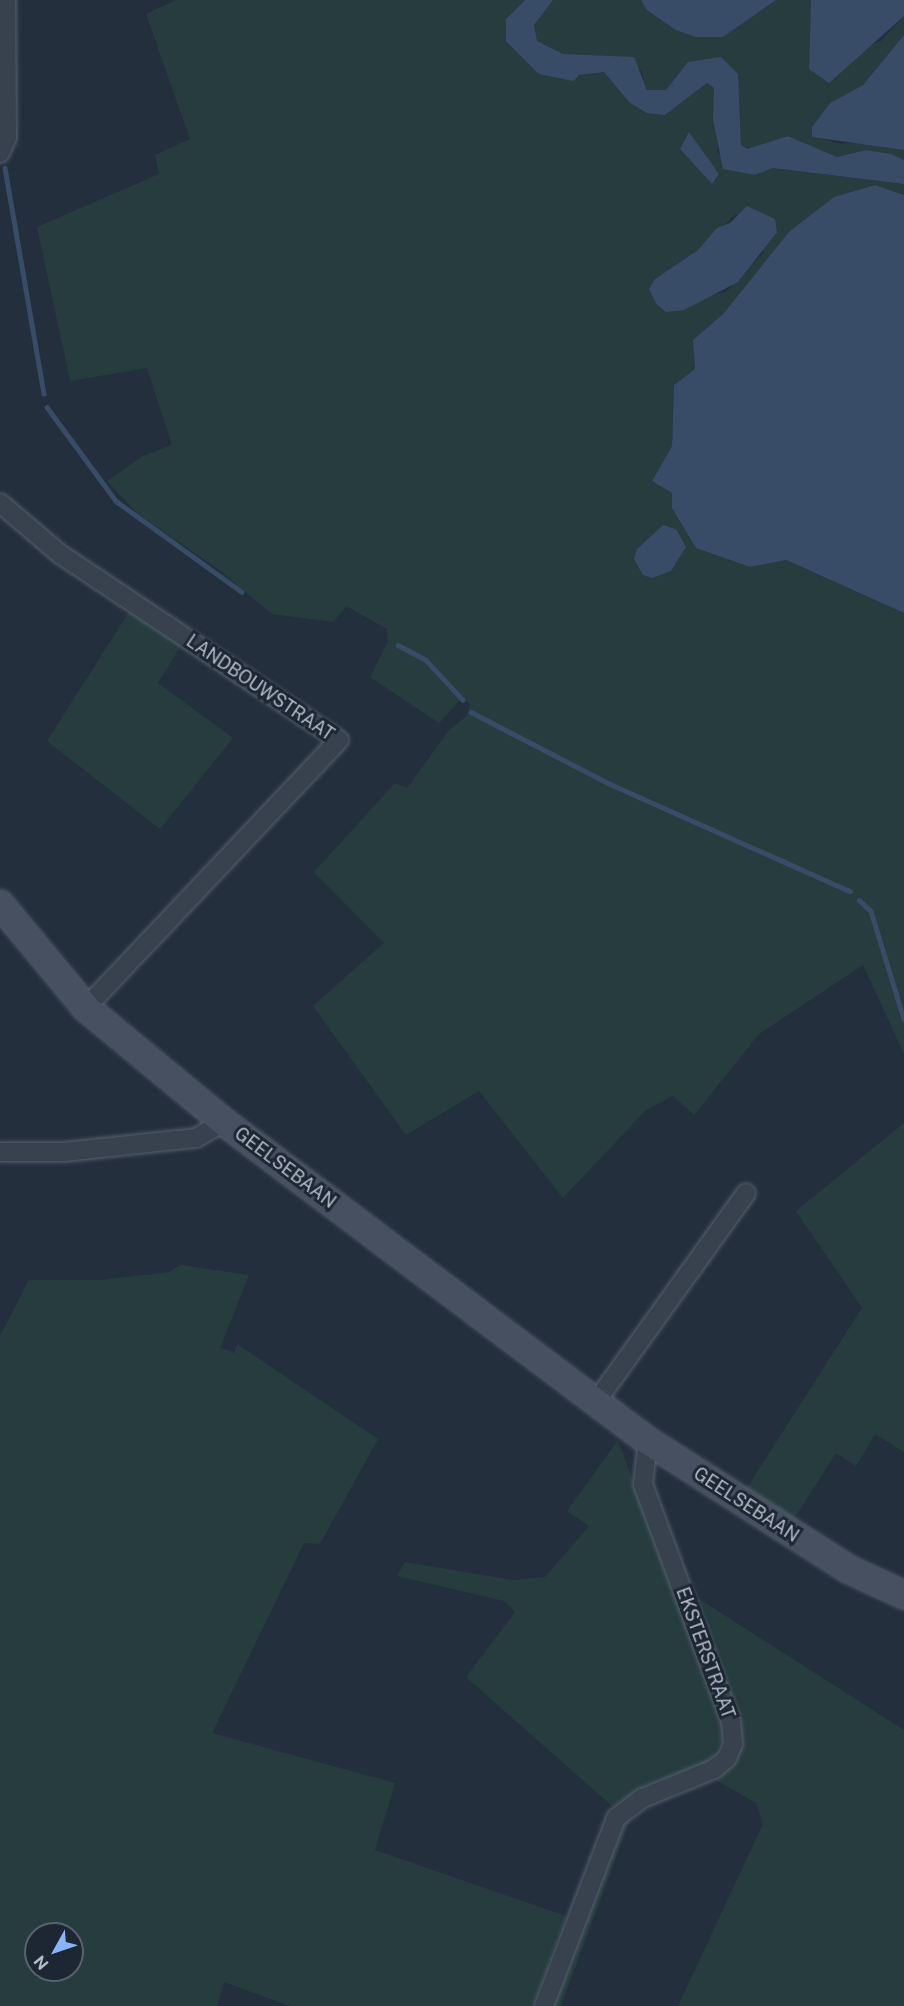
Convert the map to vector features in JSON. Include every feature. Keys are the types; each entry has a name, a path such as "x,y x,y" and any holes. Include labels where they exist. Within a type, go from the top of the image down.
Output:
{"street":[{"path":"0,153 7,137 6,0"},
{"name":"LANDBOUWSTRAAT","path":"0,503 60,554 339,740 86,1008"},
{"name":"GEELSEBAAN","path":"0,904 86,1008 224,1122 648,1441 848,1569 904,1595"},
{"path":"0,1152 64,1152 196,1138 224,1122"},
{"path":"596,1402 746,1193"},
{"name":"EKSTERSTRAAT","path":"544,2006 616,1818 643,1798 714,1769 727,1758 733,1744 731,1722 643,1484 648,1441"}],"green space":[{"path":"176,0 525,0 506,19 574,81 579,75 604,72 665,115 707,83 714,88 718,153 755,175 772,168 904,184 904,195 875,185 834,197 789,233 724,313 693,340 695,369 674,385 672,446 652,481 672,493 696,548 750,567 785,560 904,613 904,1054 863,965 759,1034 694,1115 673,1096 645,1111 563,1198 479,1091 406,1135 313,1006 384,943 314,872 395,783 407,788 450,729 467,716 470,704 462,698 439,723 370,677 388,642 387,629 346,606 333,622 272,614 218,569 138,514 107,481 143,456 172,445 147,368 70,381 37,227 159,174 155,155 190,139 146,14","holes":["736,214 764,252 726,292 706,295 655,279 698,250"]},
{"path":"553,0 641,0 647,10 696,37 723,37 776,0 811,0 809,69 881,41 904,16 904,35 863,85 830,103 812,127 812,136 841,144 862,141 904,150 904,160 866,150 837,157 788,136 747,149 741,145 738,74 676,78 666,90 647,90 641,70 563,54 537,41 534,25"},
{"path":"132,607 184,641 158,683 233,738 160,829 47,741"},
{"path":"904,1123 904,1452 875,1434 856,1466 836,1453 790,1525 743,1494 862,1308 796,1211"},
{"path":"181,1265 249,1275 220,1348 234,1353 237,1344 378,1439 320,1544 304,1543 212,1733 395,1783 375,1850 566,1916 532,2006 290,2006 224,1982 217,2006 0,2006 0,1336 29,1280 100,1280 169,1272"},
{"path":"618,1440 726,1734 708,1762 641,1788 612,1806 466,1677 515,1612 504,1601 397,1576 405,1562 513,1580 545,1577 589,1526 567,1511"},
{"path":"693,1595 904,1730 904,2006 678,2006 763,1824 756,1803 714,1779 736,1759 743,1744 737,1712"},
{"path":"626,1817 631,1817 561,2006 551,2006"}],"water":[{"path":"525,0 553,0 534,25 537,41 563,54 634,57 647,90 666,90 688,62 721,57 738,74 741,145 747,149 788,136 837,157 866,150 891,154 904,160 904,184 773,168 755,175 723,169 713,119 714,88 707,83 665,115 647,113 630,103 604,72 579,75 574,81 539,74 506,41 506,19"},
{"path":"641,0 776,0 723,37 696,37 676,30 647,10"},
{"path":"811,0 904,0 904,16 829,83 809,69"},
{"path":"904,35 904,150 812,137 812,127 830,103 863,85"},
{"path":"689,132 719,174 712,184 680,149"},
{"path":"875,185 904,195 904,613 786,560 750,567 696,548 672,508 672,493 652,481 672,446 674,385 695,369 693,340 724,313 789,232 834,197"},
{"path":"747,206 775,219 777,232 738,282 684,310 666,312 657,305 649,289 655,279 698,250 717,228 730,223"},
{"path":"663,525 676,529 686,547 671,571 652,578 643,575 634,559 637,549"}],"waterway":[{"path":"5,168 44,394"},
{"path":"47,407 116,501 242,592"},
{"path":"398,645 426,660 463,700"},
{"path":"471,712 608,783 850,891"},
{"path":"859,900 871,911 904,1019"}]}
